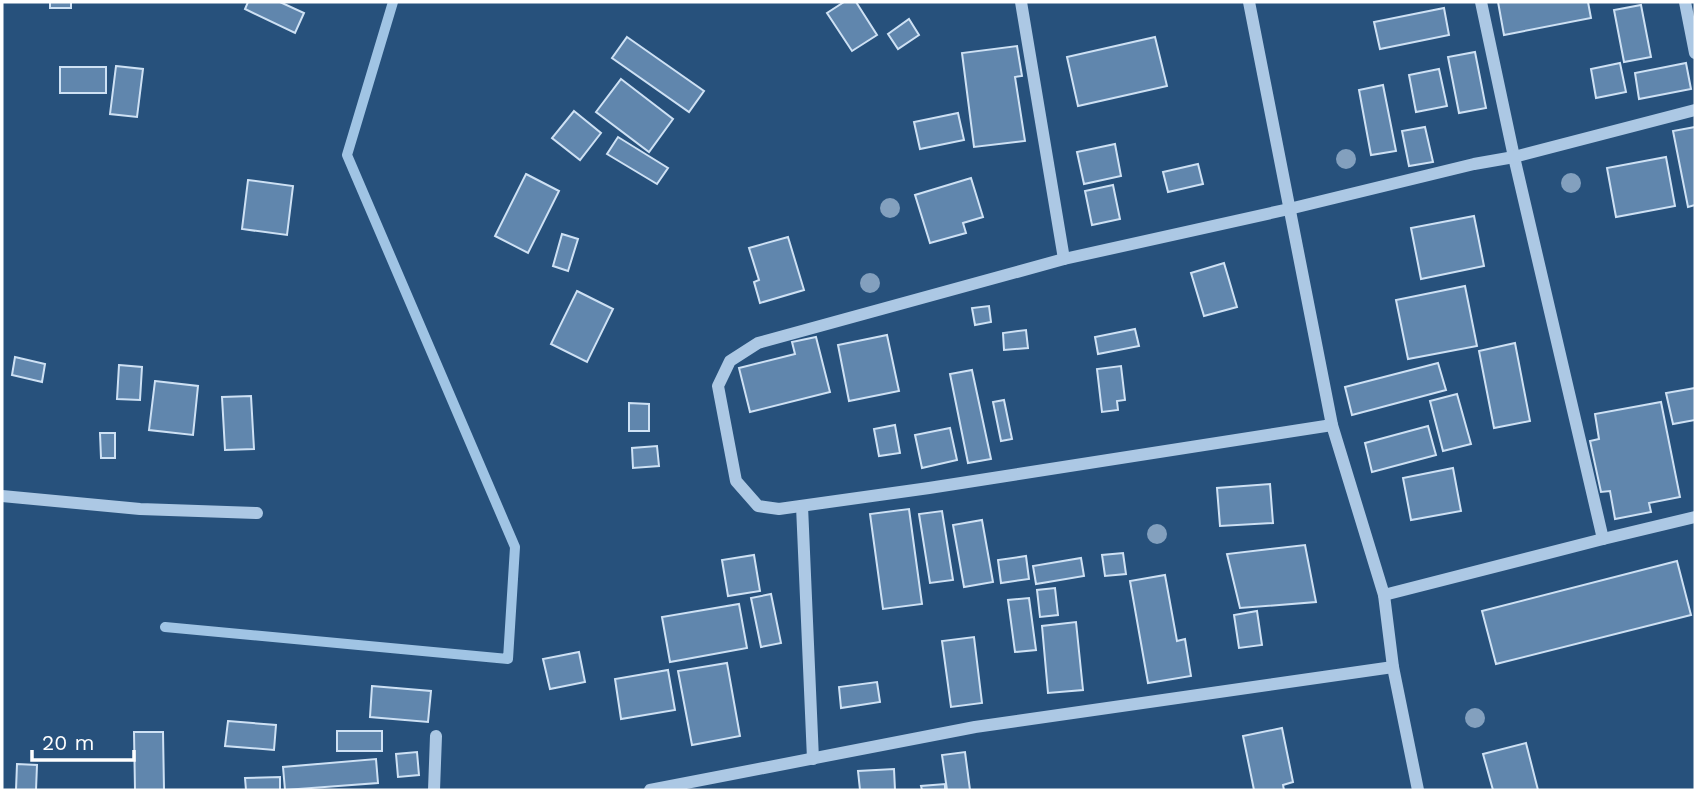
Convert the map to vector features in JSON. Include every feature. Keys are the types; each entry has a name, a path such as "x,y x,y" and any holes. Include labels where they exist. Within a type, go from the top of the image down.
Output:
{"street":[{"path":"1021,2 1064,259"},
{"path":"1250,2 1332,425 1384,595 1393,667 1418,790"},
{"path":"1481,2 1514,157 1603,539"},
{"path":"1685,2 1695,53"},
{"path":"1332,425 779,509 758,506 736,481 718,386 730,361 758,343 1064,259 1514,157 1695,110"},
{"path":"2,496 139,509 257,513"},
{"path":"802,506 813,759"},
{"path":"1384,595 1695,517"},
{"path":"650,790 975,727 1393,667"},
{"path":"434,790 436,737"}],"building":[{"path":"50,2 71,2 71,8 50,8"},
{"path":"248,2 280,2 304,13 295,33 245,9"},
{"path":"844,2 856,2 877,35 852,51 827,13"},
{"path":"1498,2 1588,2 1591,18 1504,35"},
{"path":"1641,5 1651,57 1624,62 1614,10"},
{"path":"1444,8 1449,35 1380,49 1374,22"},
{"path":"909,19 919,35 898,49 888,34"},
{"path":"627,37 704,91 689,112 612,58"},
{"path":"1155,37 1167,86 1078,106 1067,57"},
{"path":"1017,46 1022,76 1015,77 1025,141 974,147 962,53"},
{"path":"1475,52 1486,108 1459,113 1448,57"},
{"path":"1620,63 1626,92 1596,98 1591,69"},
{"path":"1686,63 1691,89 1639,99 1635,73"},
{"path":"116,66 143,69 137,117 110,114"},
{"path":"60,67 106,67 106,93 60,93"},
{"path":"1439,69 1447,106 1416,112 1409,75"},
{"path":"621,79 673,119 649,152 596,112"},
{"path":"1383,85 1396,151 1371,155 1359,90"},
{"path":"574,111 601,133 580,160 552,138"},
{"path":"958,113 964,140 920,149 914,122"},
{"path":"1425,127 1433,162 1409,166 1402,131"},
{"path":"1695,127 1695,205 1688,207 1673,131"},
{"path":"618,137 668,168 657,184 607,154"},
{"path":"1115,144 1121,176 1084,184 1077,152"},
{"path":"1666,157 1675,206 1616,217 1607,168"},
{"path":"1198,164 1203,184 1168,192 1163,172"},
{"path":"526,174 559,191 528,253 495,236"},
{"path":"971,178 983,217 963,223 966,233 930,243 915,195"},
{"path":"248,180 293,186 287,235 242,229"},
{"path":"1113,185 1120,219 1092,225 1085,191"},
{"path":"1474,216 1484,266 1421,279 1411,228"},
{"path":"562,234 578,239 568,271 553,266"},
{"path":"788,237 804,290 760,303 754,282 759,280 749,248"},
{"path":"1224,263 1237,307 1204,316 1191,273"},
{"path":"1465,286 1477,346 1408,359 1396,300"},
{"path":"577,291 613,309 587,362 551,344"},
{"path":"989,306 991,322 975,325 972,308"},
{"path":"1135,329 1139,346 1098,354 1095,337"},
{"path":"1026,330 1028,348 1004,350 1003,333"},
{"path":"887,335 899,391 849,401 838,345"},
{"path":"816,337 830,392 750,412 739,368 795,354 792,342"},
{"path":"1515,343 1530,421 1494,428 1479,351"},
{"path":"15,357 45,364 42,382 12,375"},
{"path":"1438,363 1446,390 1352,415 1345,387"},
{"path":"119,365 142,367 140,400 117,399"},
{"path":"1121,366 1125,400 1117,401 1118,410 1102,412 1097,369"},
{"path":"972,370 991,459 968,463 950,374"},
{"path":"155,381 198,386 193,435 149,430"},
{"path":"1695,388 1695,420 1673,424 1666,393"},
{"path":"1457,394 1471,444 1443,451 1430,401"},
{"path":"251,396 254,449 225,450 222,397"},
{"path":"1004,400 1012,439 1001,441 993,402"},
{"path":"1661,402 1680,497 1649,503 1651,512 1615,519 1610,491 1601,492 1590,441 1599,439 1595,414"},
{"path":"629,403 649,404 649,431 629,431"},
{"path":"895,425 900,453 879,456 874,429"},
{"path":"1428,426 1436,455 1372,472 1365,443"},
{"path":"950,428 957,460 922,468 915,435"},
{"path":"100,433 115,433 115,458 101,458"},
{"path":"657,446 659,466 633,468 632,448"},
{"path":"1453,468 1461,511 1411,520 1403,478"},
{"path":"1270,484 1273,523 1220,526 1217,488"},
{"path":"909,509 922,604 883,609 870,514"},
{"path":"942,511 953,580 930,583 919,514"},
{"path":"982,520 993,582 964,587 953,525"},
{"path":"1305,545 1316,602 1240,608 1227,554"},
{"path":"1123,553 1126,574 1105,576 1102,555"},
{"path":"754,555 760,591 728,596 722,560"},
{"path":"1026,556 1029,579 1001,583 998,560"},
{"path":"1081,558 1084,576 1036,584 1033,566"},
{"path":"1677,561 1691,615 1496,664 1482,611"},
{"path":"1165,575 1177,641 1185,639 1191,676 1148,683 1130,581"},
{"path":"1055,588 1058,615 1040,617 1037,590"},
{"path":"771,594 781,643 761,647 751,598"},
{"path":"1029,598 1036,650 1015,652 1008,600"},
{"path":"739,604 747,648 670,662 662,617"},
{"path":"1257,611 1262,645 1239,648 1234,615"},
{"path":"1076,622 1083,690 1048,693 1042,626"},
{"path":"974,637 982,703 951,707 942,641"},
{"path":"579,652 585,682 550,689 543,659"},
{"path":"727,663 740,736 692,745 678,671"},
{"path":"668,670 675,710 621,719 615,679"},
{"path":"877,682 880,702 841,708 839,687"},
{"path":"372,686 431,691 428,722 370,717"},
{"path":"228,721 276,725 274,750 225,746"},
{"path":"1282,728 1293,782 1283,785 1284,790 1254,790 1243,736"},
{"path":"337,731 382,731 382,751 337,751"},
{"path":"134,732 163,732 164,790 135,790"},
{"path":"1526,743 1538,790 1493,790 1483,754"},
{"path":"417,752 419,775 398,777 396,754"},
{"path":"965,752 970,790 947,790 942,755"},
{"path":"376,759 378,783 285,790 283,767"},
{"path":"17,764 37,765 36,790 16,790"},
{"path":"894,769 895,790 860,790 858,771"},
{"path":"280,777 280,790 246,790 245,778"},
{"path":"945,784 945,790 922,790 921,786"}],"waterway":[{"path":"165,627 508,659 515,547 347,155 393,2"}]}
